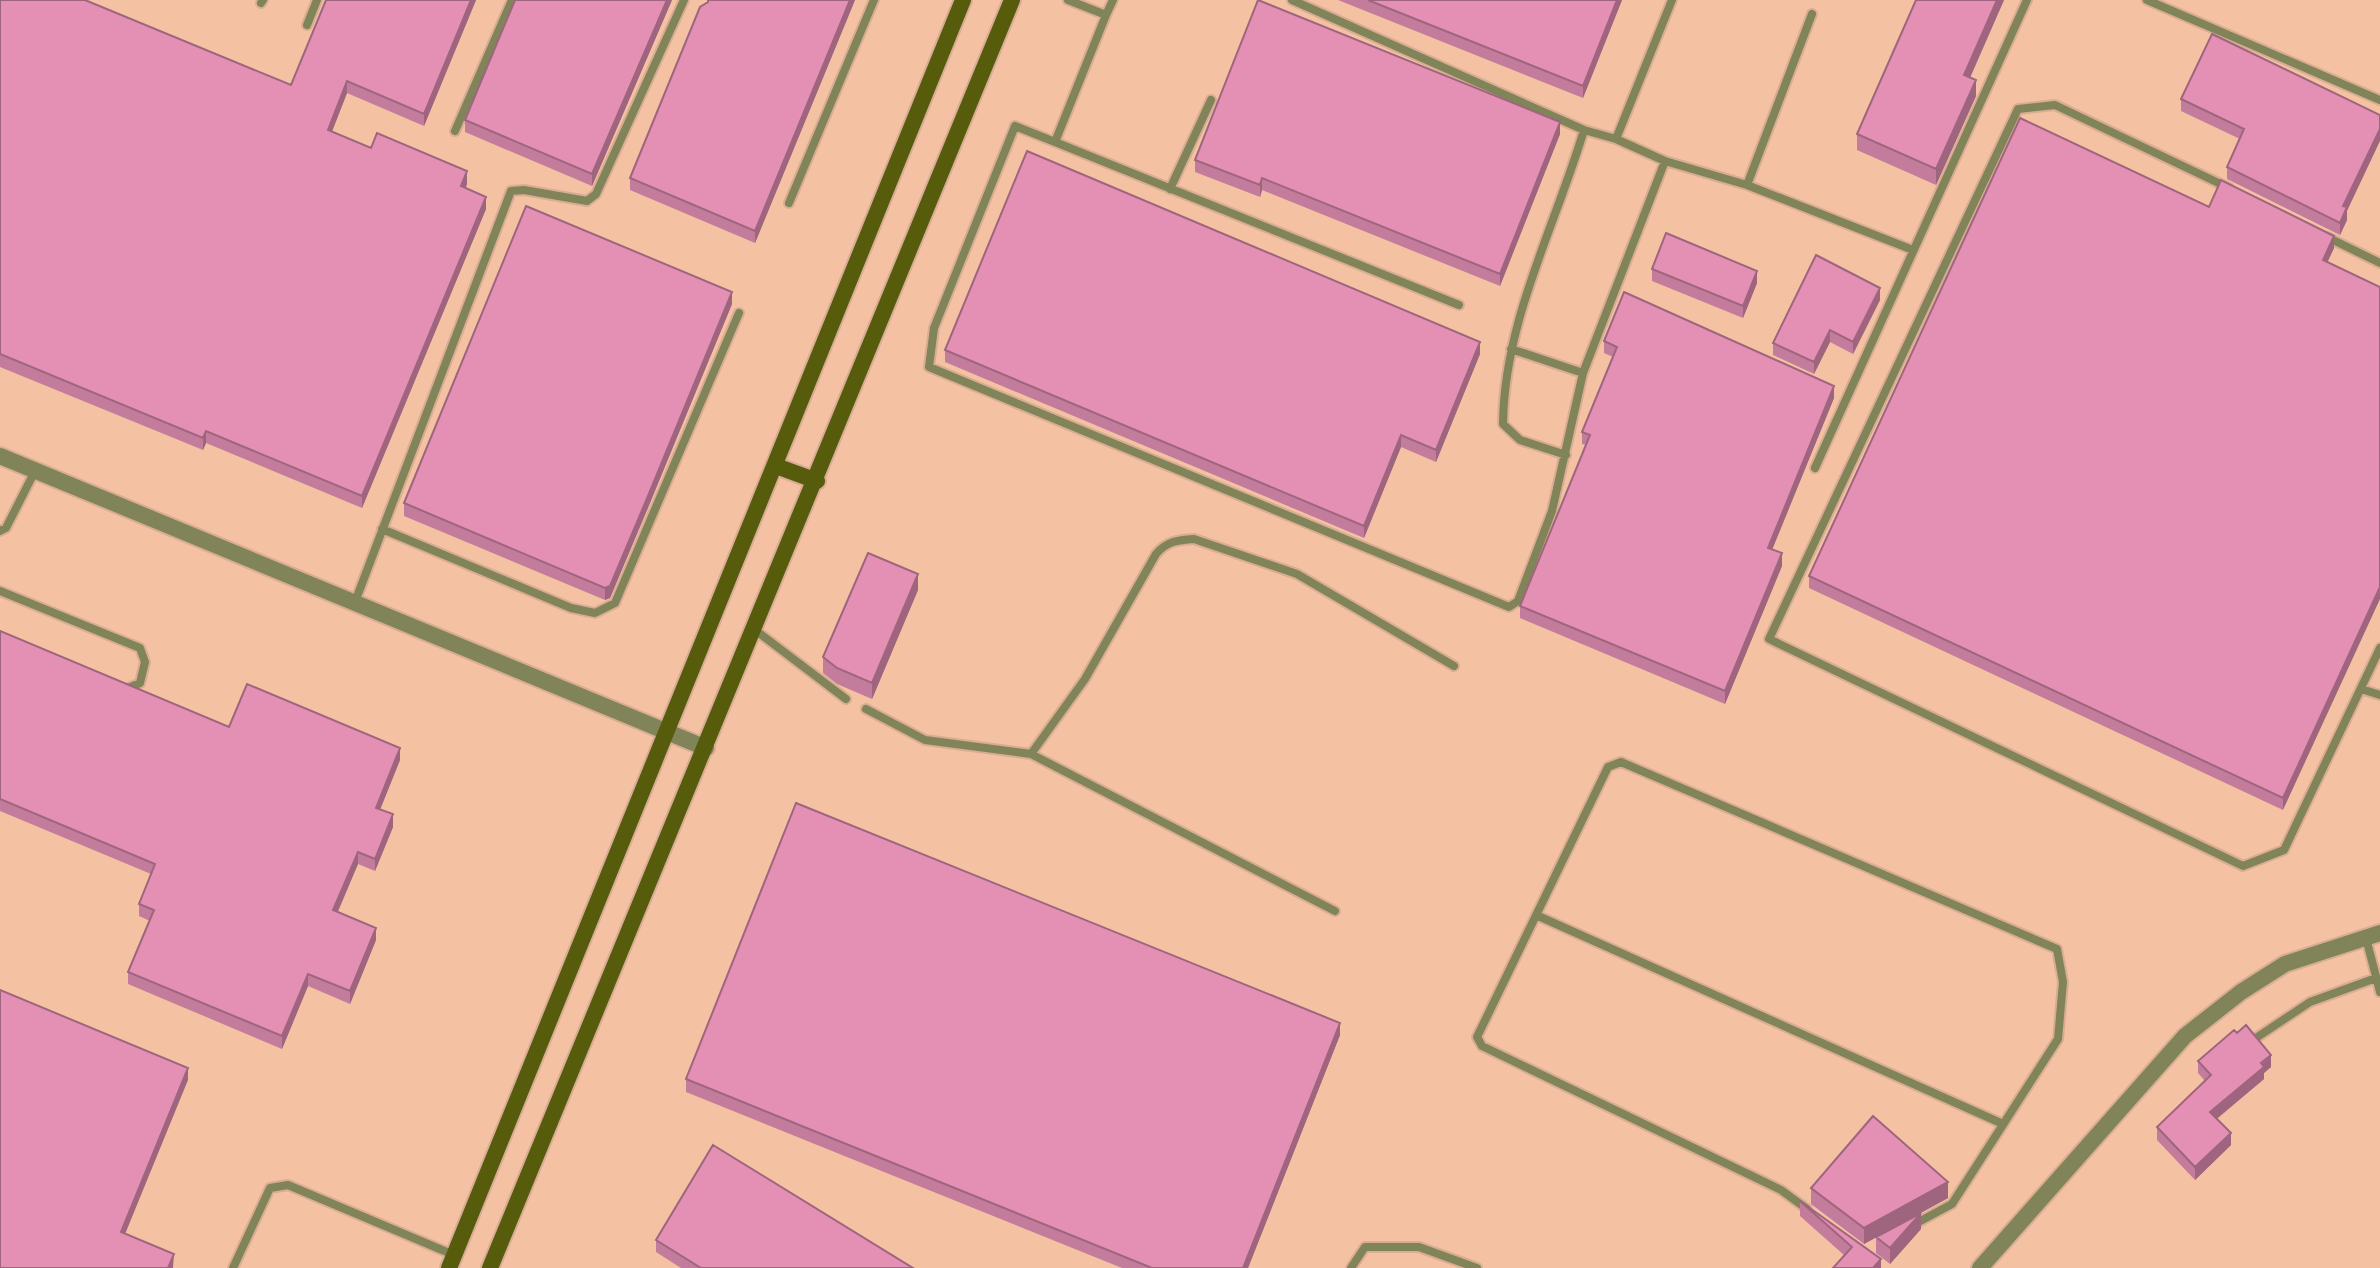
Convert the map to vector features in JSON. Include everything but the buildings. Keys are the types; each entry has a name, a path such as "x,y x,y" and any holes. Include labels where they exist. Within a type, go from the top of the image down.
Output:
{"street":[{"path":"452,1262 963,0"},
{"path":"490,1268 817,481 1012,0"},
{"path":"0,456 706,748"},
{"path":"776,466 817,481"},
{"path":"1980,1268 2185,1036 2241,992 2285,964 2373,936"}],"lane":[{"path":"307,25 317,0"},
{"path":"455,131 512,0"},
{"path":"355,602 511,191 524,190 587,201 596,194 684,0"},
{"path":"789,203 874,0"},
{"path":"1068,0 1106,15"},
{"path":"1055,142 1113,0"},
{"path":"1292,0 1584,130 1616,139 1665,161 1747,185 1913,250"},
{"path":"1616,139 1672,0"},
{"path":"1815,468 2027,0"},
{"path":"2147,0 2380,100"},
{"path":"1747,185 1812,14"},
{"path":"1170,189 1211,100"},
{"path":"2242,195 2055,105 2018,109 1769,639 2243,866 2284,850 2380,648"},
{"path":"1459,305 1015,126 934,328 929,367 1509,607 1518,601 1552,511 1583,373 1665,161"},
{"path":"1566,455 1520,440 1503,424 1511,349 1584,130"},
{"path":"2311,229 2380,263"},
{"path":"382,529 571,608 595,613 615,603 739,313"},
{"path":"1511,349 1583,373"},
{"path":"1833,390 1847,397"},
{"path":"0,531 6,528 35,471"},
{"path":"1031,754 1085,679 1156,554 1179,540 1194,539 1297,574 1454,666"},
{"path":"0,591 140,648 145,662 140,683 125,689 111,683"},
{"path":"755,630 846,699"},
{"path":"2361,689 2380,695"},
{"path":"866,709 925,740 1031,754 1335,911"},
{"path":"1816,1217 1781,1190 1482,1046 1477,1037 1608,767 1621,762 2057,949 2063,982 2058,1039 1952,1204 1901,1232"},
{"path":"1536,915 2003,1124"},
{"path":"2373,936 2380,992"},
{"path":"2256,1038 2310,1002 2376,978"},
{"path":"233,1268 270,1188 278,1184 288,1185 452,1262"},
{"path":"1351,1268 1365,1247 1419,1247 1477,1268"}],"shaded area":[{"path":"0,0 2380,0 2380,1268 0,1268"}]}
